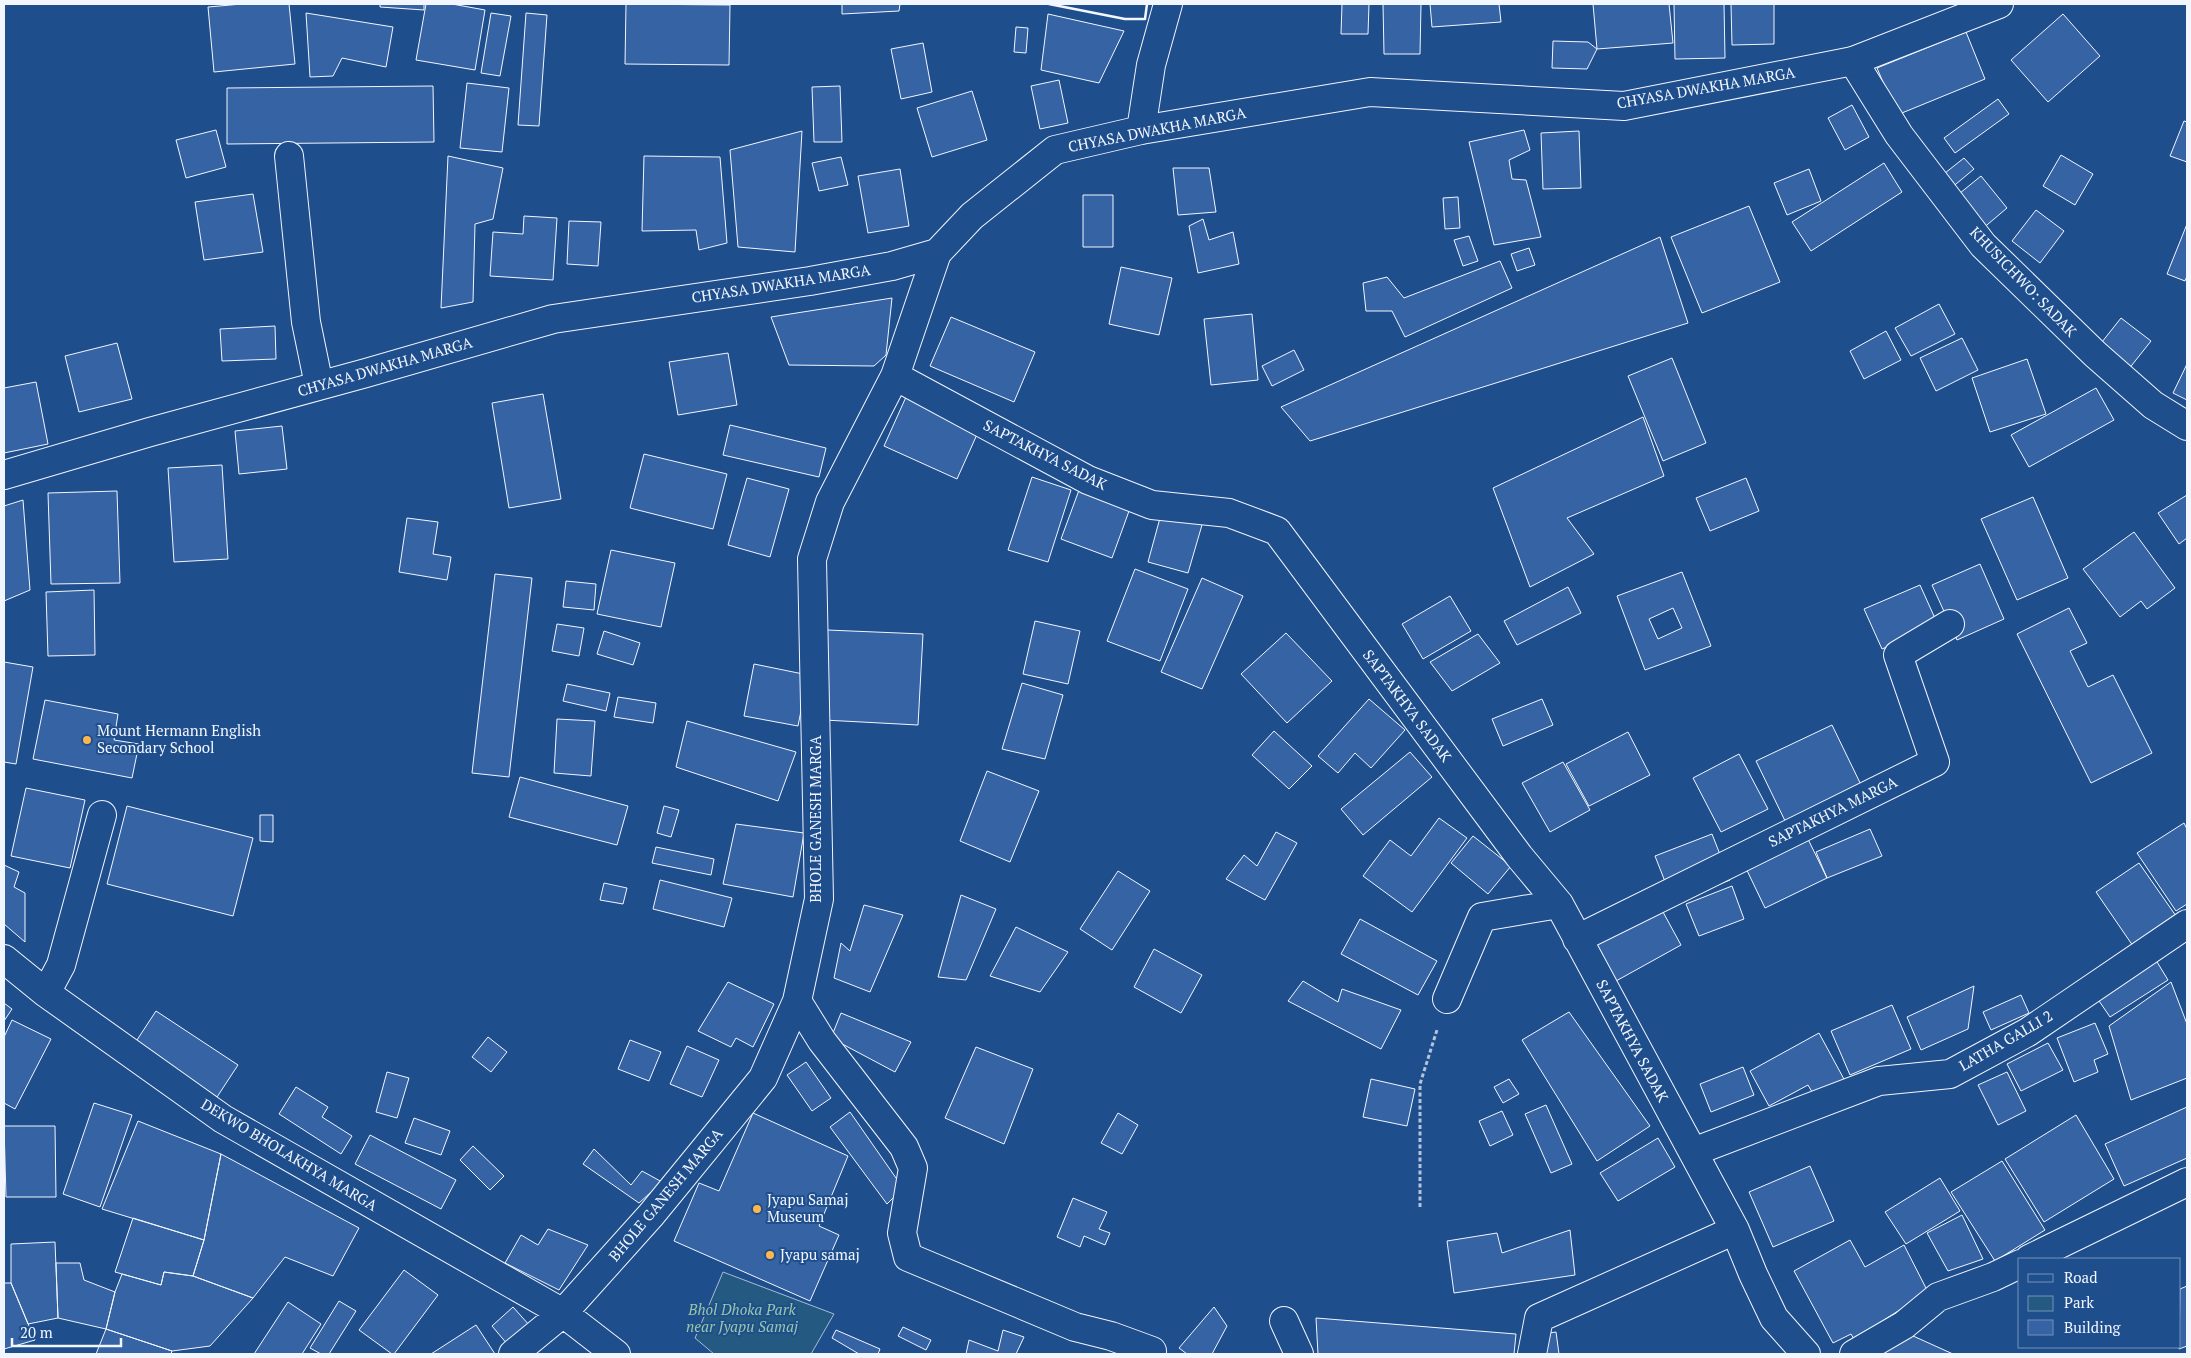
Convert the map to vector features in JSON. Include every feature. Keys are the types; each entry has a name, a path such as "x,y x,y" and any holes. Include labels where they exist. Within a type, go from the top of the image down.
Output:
{"street":[{"path":"1141,130 1151,65 1168,4"},
{"name":"CHYASA DWAKHA MARGA","path":"4,475 553,319 810,281 892,266 937,253 972,216 1055,150 1141,130 1370,92 1624,106 1853,61 1999,4"},
{"name":"KHUSICHWO: SADAK","path":"1853,61 1899,135 1983,245 2095,354 2153,405 2187,426"},
{"path":"289,156 306,322 319,385"},
{"path":"895,376 937,253"},
{"name":"SAPTAKHYA SADAK","path":"895,376 1088,480 1152,505 1230,514 1277,531 1519,856 1559,904 1735,1230 1752,1274 1774,1318 1806,1354"},
{"name":"BHOLE GANESH MARGA","path":"513,1354 563,1313 651,1215 763,1078 797,1001 819,899 812,559 830,502 895,376"},
{"name":"SAPTAKHYA MARGA","path":"1578,939 1935,762 1898,655 1950,624"},
{"path":"46,993 61,965 102,815"},
{"path":"1447,999 1482,917 1559,904"},
{"name":"LATHA GALLI 2","path":"1693,1152 1879,1081 1950,1074 2028,1032 2187,924"},
{"name":"DEKWO BHOLAKHYA MARGA","path":"4,958 46,993 223,1119 563,1313 616,1354"},
{"path":"797,1001 822,1042 904,1147 913,1168 902,1233 908,1257 1075,1327 1111,1336 1152,1351"},
{"path":"2031,1258 2187,1182"},
{"path":"1532,1354 1539,1318 1735,1230"},
{"path":"1854,1354 1904,1325 1938,1297 1993,1277 2018,1265"},
{"path":"1284,1320 1299,1354"}],"path":[{"path":"1420,1207 1420,1084 1447,999"}],"green space":[{"name":"Bhol Dhoka Park near Jyapu Samaj","path":"723,1272 834,1314 811,1354 714,1354 695,1338"}],"building":[{"path":"242,4 289,4 295,64 214,72 208,7"},
{"path":"380,4 424,4 424,10 380,7"},
{"path":"426,4 452,4 485,10 475,70 416,60"},
{"path":"626,4 730,5 729,65 625,64"},
{"path":"842,4 900,4 899,11 842,14"},
{"path":"1342,4 1369,4 1368,34 1341,34"},
{"path":"1383,4 1421,4 1420,54 1384,54"},
{"path":"1430,4 1499,4 1501,22 1432,27"},
{"path":"1593,4 1669,4 1673,43 1597,49"},
{"path":"1674,4 1724,4 1725,58 1675,59"},
{"path":"1731,4 1774,4 1774,44 1732,45"},
{"path":"306,13 393,27 386,67 342,58 333,76 310,77"},
{"path":"491,13 511,16 500,76 481,73"},
{"path":"526,13 547,15 539,126 518,125"},
{"path":"1048,14 1124,31 1099,83 1041,70"},
{"path":"2063,14 2100,56 2048,102 2011,60"},
{"path":"1016,27 1028,28 1026,53 1014,52"},
{"path":"1966,32 1985,79 1897,115 1877,68"},
{"path":"1553,41 1588,42 1597,49 1587,69 1552,68"},
{"path":"923,43 932,92 901,99 891,49"},
{"path":"1059,80 1068,123 1040,129 1031,86"},
{"path":"467,83 509,88 502,152 460,148"},
{"path":"433,86 434,142 227,144 227,88"},
{"path":"840,86 842,142 814,142 812,87"},
{"path":"972,91 987,140 932,157 917,108"},
{"path":"1998,99 2009,114 1955,153 1944,138"},
{"path":"1852,105 1869,137 1845,150 1828,118"},
{"path":"2184,121 2187,122 2187,162 2170,156"},
{"path":"216,130 226,167 186,178 176,140"},
{"path":"1524,130 1530,150 1509,160 1512,179 1526,180 1541,237 1494,245 1469,142"},
{"path":"802,131 795,252 738,247 730,150"},
{"path":"1579,131 1581,188 1543,189 1541,133"},
{"path":"2061,155 2093,174 2075,205 2043,186"},
{"path":"448,156 503,168 493,219 475,224 473,302 441,308"},
{"path":"644,156 720,157 727,243 699,250 696,230 642,231"},
{"path":"841,157 848,185 819,191 812,163"},
{"path":"1964,158 1974,169 1950,189 1940,177"},
{"path":"1884,163 1902,192 1811,251 1792,222"},
{"path":"1173,168 1209,168 1216,212 1178,215"},
{"path":"900,169 909,226 868,233 858,176"},
{"path":"1809,169 1821,201 1787,215 1774,183"},
{"path":"1981,176 2007,208 1981,230 1954,198"},
{"path":"253,194 263,252 204,260 195,202"},
{"path":"1083,195 1113,195 1113,247 1083,247"},
{"path":"1458,197 1460,228 1445,229 1443,198"},
{"path":"1749,206 1780,282 1702,313 1671,237"},
{"path":"2036,210 2064,231 2040,263 2012,241"},
{"path":"524,216 557,218 553,280 490,276 493,232 523,234"},
{"path":"1203,219 1209,240 1233,232 1239,264 1198,273 1189,226"},
{"path":"569,221 601,222 598,266 567,264"},
{"path":"2187,224 2187,276 2185,281 2167,274"},
{"path":"1469,236 1478,261 1463,266 1454,240"},
{"path":"1660,237 1688,323 1310,441 1281,407"},
{"path":"1529,248 1535,265 1517,271 1511,254"},
{"path":"1500,261 1512,288 1405,337 1392,311 1366,311 1363,283 1387,277 1404,298"},
{"path":"1121,267 1172,278 1159,335 1109,324"},
{"path":"892,298 886,355 874,366 789,365 771,317"},
{"path":"1939,304 1955,334 1911,356 1895,328"},
{"path":"1252,314 1258,380 1211,385 1204,319"},
{"path":"951,317 1035,352 1014,402 930,366"},
{"path":"2121,318 2151,341 2128,370 2098,347"},
{"path":"275,326 276,359 222,361 220,329"},
{"path":"1886,331 1901,360 1864,379 1850,351"},
{"path":"1962,338 1978,370 1936,391 1920,358"},
{"path":"117,343 132,399 79,412 65,356"},
{"path":"1294,350 1304,370 1272,386 1262,366"},
{"path":"728,353 737,405 678,415 669,362"},
{"path":"1672,358 1706,443 1663,461 1628,376"},
{"path":"2027,359 2046,414 1990,432 1972,378"},
{"path":"2187,364 2187,400 2173,393"},
{"path":"36,382 48,444 4,453 4,388"},
{"path":"2096,388 2114,420 2029,467 2011,435"},
{"path":"543,394 561,499 509,508 492,403"},
{"path":"906,397 979,430 957,479 884,446"},
{"path":"1643,417 1664,476 1567,518 1594,554 1530,587 1493,488"},
{"path":"730,425 826,448 819,477 723,455"},
{"path":"282,426 287,469 239,474 235,431"},
{"path":"644,454 727,474 713,529 630,508"},
{"path":"222,465 228,559 174,562 168,468"},
{"path":"1032,477 1071,490 1048,562 1008,550"},
{"path":"747,478 789,489 770,557 728,545"},
{"path":"1746,478 1759,511 1710,531 1696,498"},
{"path":"1082,482 1133,500 1112,558 1061,539"},
{"path":"117,491 120,583 51,584 48,493"},
{"path":"2187,495 2187,538 2179,544 2158,513"},
{"path":"2033,497 2068,578 2017,600 1981,519"},
{"path":"23,500 30,590 4,601 4,506"},
{"path":"1163,507 1204,518 1188,573 1148,562"},
{"path":"407,518 438,522 433,554 451,557 447,580 399,572"},
{"path":"2134,532 2175,588 2147,609 2141,601 2120,617 2083,569"},
{"path":"611,550 675,563 661,627 597,614"},
{"path":"1980,564 2004,619 1957,640 1932,585"},
{"path":"1135,569 1188,589 1160,661 1107,641"},
{"path":"1682,572 1711,646 1645,670 1617,596","holes":["1673,608 1682,628 1658,639 1649,619"]},
{"path":"495,574 532,578 509,777 472,773"},
{"path":"1202,578 1243,596 1202,689 1161,672"},
{"path":"566,581 596,584 594,610 563,607"},
{"path":"1920,585 1938,625 1882,649 1864,609"},
{"path":"1568,587 1581,613 1517,645 1504,621"},
{"path":"94,590 95,655 48,656 46,592"},
{"path":"1450,596 1471,631 1423,659 1402,624"},
{"path":"2069,608 2087,643 2070,651 2088,687 2113,675 2152,753 2091,783 2017,634"},
{"path":"1035,621 1080,631 1068,684 1023,674"},
{"path":"557,624 584,628 579,656 552,651"},
{"path":"827,630 923,634 918,725 824,720"},
{"path":"604,631 640,643 633,665 597,654"},
{"path":"1286,633 1332,681 1287,723 1241,674"},
{"path":"1478,634 1500,663 1452,691 1430,662"},
{"path":"4,662 33,667 16,764 4,762"},
{"path":"754,664 808,675 798,726 744,716"},
{"path":"1022,683 1063,695 1045,759 1002,749"},
{"path":"567,684 610,693 606,711 563,701"},
{"path":"618,697 656,703 653,723 614,717"},
{"path":"1369,699 1405,730 1371,768 1355,753 1338,773 1318,756"},
{"path":"1542,699 1553,725 1503,746 1492,719"},
{"path":"45,700 118,714 114,740 139,744 132,778 33,759"},
{"path":"557,719 595,721 591,776 554,773"},
{"path":"687,721 796,752 778,801 676,767"},
{"path":"1832,725 1864,791 1788,827 1756,761"},
{"path":"1274,731 1312,766 1289,789 1252,755"},
{"path":"1628,732 1650,775 1589,806 1566,764"},
{"path":"1410,752 1432,777 1363,835 1341,809"},
{"path":"1739,754 1768,809 1721,832 1693,778"},
{"path":"1563,762 1590,810 1550,832 1522,783"},
{"path":"987,771 1039,791 1010,862 960,841"},
{"path":"520,777 628,806 617,845 509,817"},
{"path":"26,788 85,800 70,868 11,856"},
{"path":"127,806 253,838 233,916 107,884"},
{"path":"664,806 679,810 671,837 657,833"},
{"path":"260,815 273,815 273,842 260,841"},
{"path":"1439,818 1467,838 1412,912 1363,876 1390,840 1411,856"},
{"path":"2184,823 2187,829 2187,904 2176,911 2137,853"},
{"path":"736,824 804,833 793,897 723,884"},
{"path":"1870,829 1882,856 1827,878 1816,852"},
{"path":"1804,831 1827,878 1765,908 1742,860"},
{"path":"1276,832 1297,843 1265,900 1226,879 1244,855 1257,866"},
{"path":"1712,834 1730,880 1673,902 1655,856"},
{"path":"1473,836 1511,866 1488,894 1451,863"},
{"path":"656,847 714,859 711,875 652,863"},
{"path":"2139,863 2176,916 2133,946 2096,892"},
{"path":"4,865 19,872 14,887 25,893 25,942 4,924"},
{"path":"1118,871 1150,891 1112,950 1080,929"},
{"path":"660,880 732,898 724,927 653,909"},
{"path":"604,883 627,888 623,904 600,900"},
{"path":"1732,886 1744,919 1699,936 1686,904"},
{"path":"1651,890 1681,945 1616,981 1586,926"},
{"path":"961,895 996,909 966,980 938,977"},
{"path":"864,905 903,915 870,992 834,978 841,943 850,951"},
{"path":"1360,919 1437,961 1418,995 1341,954"},
{"path":"1016,927 1068,952 1040,992 990,976"},
{"path":"1154,949 1202,975 1181,1013 1134,987"},
{"path":"2154,957 2168,980 2110,1017 2095,995"},
{"path":"1303,981 1338,1002 1342,989 1401,1010 1381,1049 1288,1001"},
{"path":"728,982 774,1004 753,1047 736,1038 731,1047 698,1031"},
{"path":"2171,982 2187,1024 2187,1078 2131,1100 2109,1026"},
{"path":"1974,986 1968,1029 1921,1050 1907,1017"},
{"path":"2021,995 2029,1013 1991,1030 1983,1012"},
{"path":"4,1003 12,1009 4,1021"},
{"path":"1892,1005 1911,1049 1850,1075 1831,1031"},
{"path":"156,1011 238,1065 217,1097 135,1043"},
{"path":"1569,1012 1650,1126 1597,1161 1522,1040"},
{"path":"841,1013 911,1042 895,1072 831,1038"},
{"path":"12,1020 51,1039 15,1109 4,1103 4,1037"},
{"path":"2095,1023 2108,1054 2094,1060 2098,1072 2074,1082 2057,1038"},
{"path":"1819,1033 1845,1081 1815,1097 1808,1085 1769,1106 1750,1071"},
{"path":"488,1037 507,1052 491,1072 472,1057"},
{"path":"630,1040 661,1052 649,1081 618,1069"},
{"path":"2048,1043 2063,1070 2021,1091 2007,1064"},
{"path":"687,1046 719,1060 702,1097 670,1084"},
{"path":"976,1047 1033,1069 1004,1144 945,1118"},
{"path":"806,1062 831,1098 812,1111 787,1075"},
{"path":"1743,1067 1754,1095 1711,1112 1700,1084"},
{"path":"387,1072 409,1078 397,1118 376,1112"},
{"path":"2007,1072 2026,1111 1998,1125 1978,1085"},
{"path":"1371,1079 1415,1089 1407,1126 1363,1117"},
{"path":"1509,1079 1519,1094 1503,1103 1494,1087"},
{"path":"296,1087 328,1107 322,1117 352,1136 341,1154 279,1114"},
{"path":"94,1103 132,1115 100,1207 63,1194"},
{"path":"1546,1105 1572,1164 1551,1173 1525,1114"},
{"path":"2187,1107 2187,1158 2124,1186 2105,1144"},
{"path":"1502,1111 1513,1135 1490,1146 1479,1121"},
{"path":"850,1112 903,1188 887,1204 830,1127"},
{"name":"Jyapu Samaj Museum","path":"753,1113 848,1156 819,1226 839,1235 810,1301 674,1241 699,1183 719,1191"},
{"path":"1118,1113 1138,1125 1122,1154 1101,1143"},
{"path":"2076,1115 2114,1179 2044,1222 2005,1159"},
{"path":"414,1118 450,1131 441,1155 405,1143"},
{"path":"138,1121 221,1154 204,1240 102,1209"},
{"path":"4,1126 55,1126 56,1197 6,1197"},
{"path":"370,1135 456,1180 441,1209 355,1164"},
{"path":"1658,1138 1675,1167 1618,1201 1600,1173"},
{"path":"473,1146 504,1176 490,1190 460,1160"},
{"path":"594,1149 631,1185 642,1171 662,1182 639,1203 583,1164"},
{"path":"221,1154 359,1228 333,1276 285,1257 253,1298 193,1276 204,1240"},
{"path":"2002,1161 2045,1230 1995,1261 1951,1192"},
{"path":"1810,1166 1834,1221 1773,1247 1749,1192"},
{"path":"1940,1178 1960,1211 1906,1244 1885,1212"},
{"path":"1073,1198 1107,1212 1099,1229 1110,1233 1105,1245 1084,1236 1080,1247 1057,1237"},
{"path":"1962,1215 1983,1259 1948,1271 1927,1233"},
{"path":"133,1218 204,1240 193,1276 164,1272 161,1285 115,1272"},
{"path":"548,1229 588,1245 559,1290 505,1263 521,1235 538,1245"},
{"path":"1570,1230 1575,1275 1454,1293 1447,1241 1497,1233 1502,1253"},
{"path":"1850,1240 1865,1267 1904,1245 1928,1292 1854,1339 1851,1334 1833,1343 1794,1271"},
{"path":"55,1242 58,1318 28,1324 11,1283 11,1244"},
{"path":"56,1263 80,1263 84,1280 115,1292 106,1329 58,1318"},
{"path":"404,1270 438,1295 394,1354 392,1354 359,1330"},
{"path":"164,1272 193,1276 253,1298 210,1346 172,1351 106,1329 115,1292 122,1274 161,1285"},
{"path":"4,1283 11,1283 35,1340 4,1349"},
{"path":"2187,1286 2187,1346 2179,1349 2181,1348 2181,1289"},
{"path":"339,1301 356,1311 329,1354 321,1354 310,1348"},
{"path":"288,1302 321,1324 302,1354 254,1354"},
{"path":"513,1307 530,1326 508,1345 492,1326"},
{"path":"1214,1307 1227,1326 1212,1354 1187,1354 1179,1348"},
{"path":"1316,1318 1516,1334 1514,1354 1318,1354"},
{"path":"476,1325 495,1354 431,1354"},
{"path":"903,1327 931,1340 926,1350 898,1336"},
{"path":"106,1329 172,1351 171,1354 96,1354"},
{"path":"836,1330 880,1349 878,1354 859,1354 832,1338"},
{"path":"1003,1330 1024,1337 1016,1354 966,1354 969,1340 998,1351"},
{"path":"1902,1331 1953,1354 1874,1354"},
{"path":"1556,1332 1559,1354 1545,1354 1543,1334"}],"wall":[{"path":"1049,4 1125,19 1145,19 1147,4"}],"place":[{"name":"Mount Hermann English Secondary School","path":"87,740"},
{"name":"Jyapu Samaj Museum","path":"757,1209"},
{"name":"Jyapu samaj","path":"770,1255"}]}
